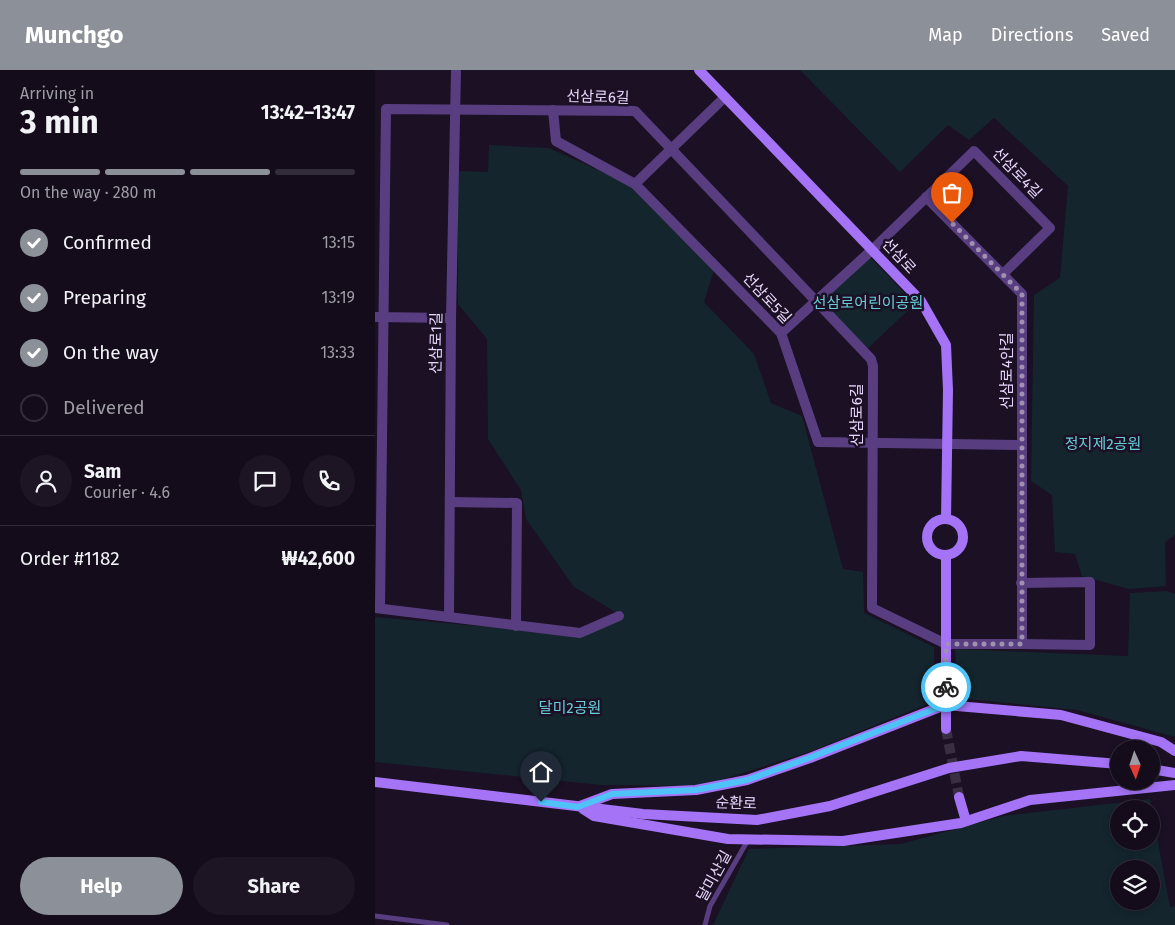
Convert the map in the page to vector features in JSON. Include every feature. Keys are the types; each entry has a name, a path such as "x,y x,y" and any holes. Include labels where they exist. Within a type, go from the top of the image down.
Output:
{"main road":[{"name":"선삼로","path":"699,70 921,301 946,344 949,390 946,519"},
{"path":"946,519 952,520 961,528 963,540 957,551 946,555 935,552 931,548 927,537 931,526 940,520 946,519"},
{"path":"946,555 945,705 947,729"},
{"path":"578,807 612,794 696,790 747,780 945,705 1061,714 1161,742 1175,751"},
{"name":"순환로","path":"375,782 643,814 757,820 831,806 949,768 1021,756 1110,763"},
{"path":"1160,770 1175,773"},
{"path":"578,807 594,816 728,839 843,841 966,821 1030,800 1175,785"},
{"path":"959,797 966,821"}],"street":[{"name":"선삼로1길","path":"449,617 451,318 456,70"},
{"path":"635,184 725,97"},
{"name":"선삼로6길","path":"378,608 379,317 386,109 635,111 871,359 873,366 872,608 946,644"},
{"name":"선삼로5길","path":"553,110 556,141 635,184 781,333 818,442 1023,445"},
{"name":"선삼로4길","path":"781,333 873,249 974,151 1050,228 1003,274"},
{"name":"선삼로4안길","path":"926,198 1022,294 1022,644"},
{"path":"379,317 451,318"},
{"path":"450,502 517,503 516,626"},
{"path":"946,644 1090,645 1090,582 1021,583"},
{"path":"378,608 580,633 619,616"}],"lane":[{"name":"달미산길","path":"705,925 710,906 748,840"},
{"path":"375,916 447,925"}],"green space":[{"name":"정지제2공원","path":"800,70 1175,70 1175,535 1165,542 1166,586 1129,589 1082,576 1075,554 1055,552 1052,495 1031,481 1034,295 1060,278 1068,186 994,118 969,140 948,125 900,172"},
{"name":"달미2공원","path":"489,145 549,148 629,184 714,270 704,302 754,354 771,403 802,416 843,569 863,572 864,613 934,647 935,701 812,751 702,786 601,785 375,762 375,617 582,635 622,616 574,587 526,519 521,490 488,439 487,339 458,304 458,171 488,172"},
{"name":"선삼로어린이공원","path":"869,256 915,304 867,349 828,308 826,301 828,294"},
{"path":"1167,591 1175,594 1175,737 1077,710 958,698 955,649 1128,656 1130,593"},
{"path":"1110,804 1110,850 1159,850 1170,907 1175,906 1175,925 713,925 749,849 901,844 1003,816"}],"tunnel":[{"path":"946,729 959,797"}],"way so far":[{"path":"946,687 946,644 1022,644 1022,294 952,223"}],"route":[{"path":"541,802 578,807 612,794 696,790 747,780 945,705 946,687"}]}
